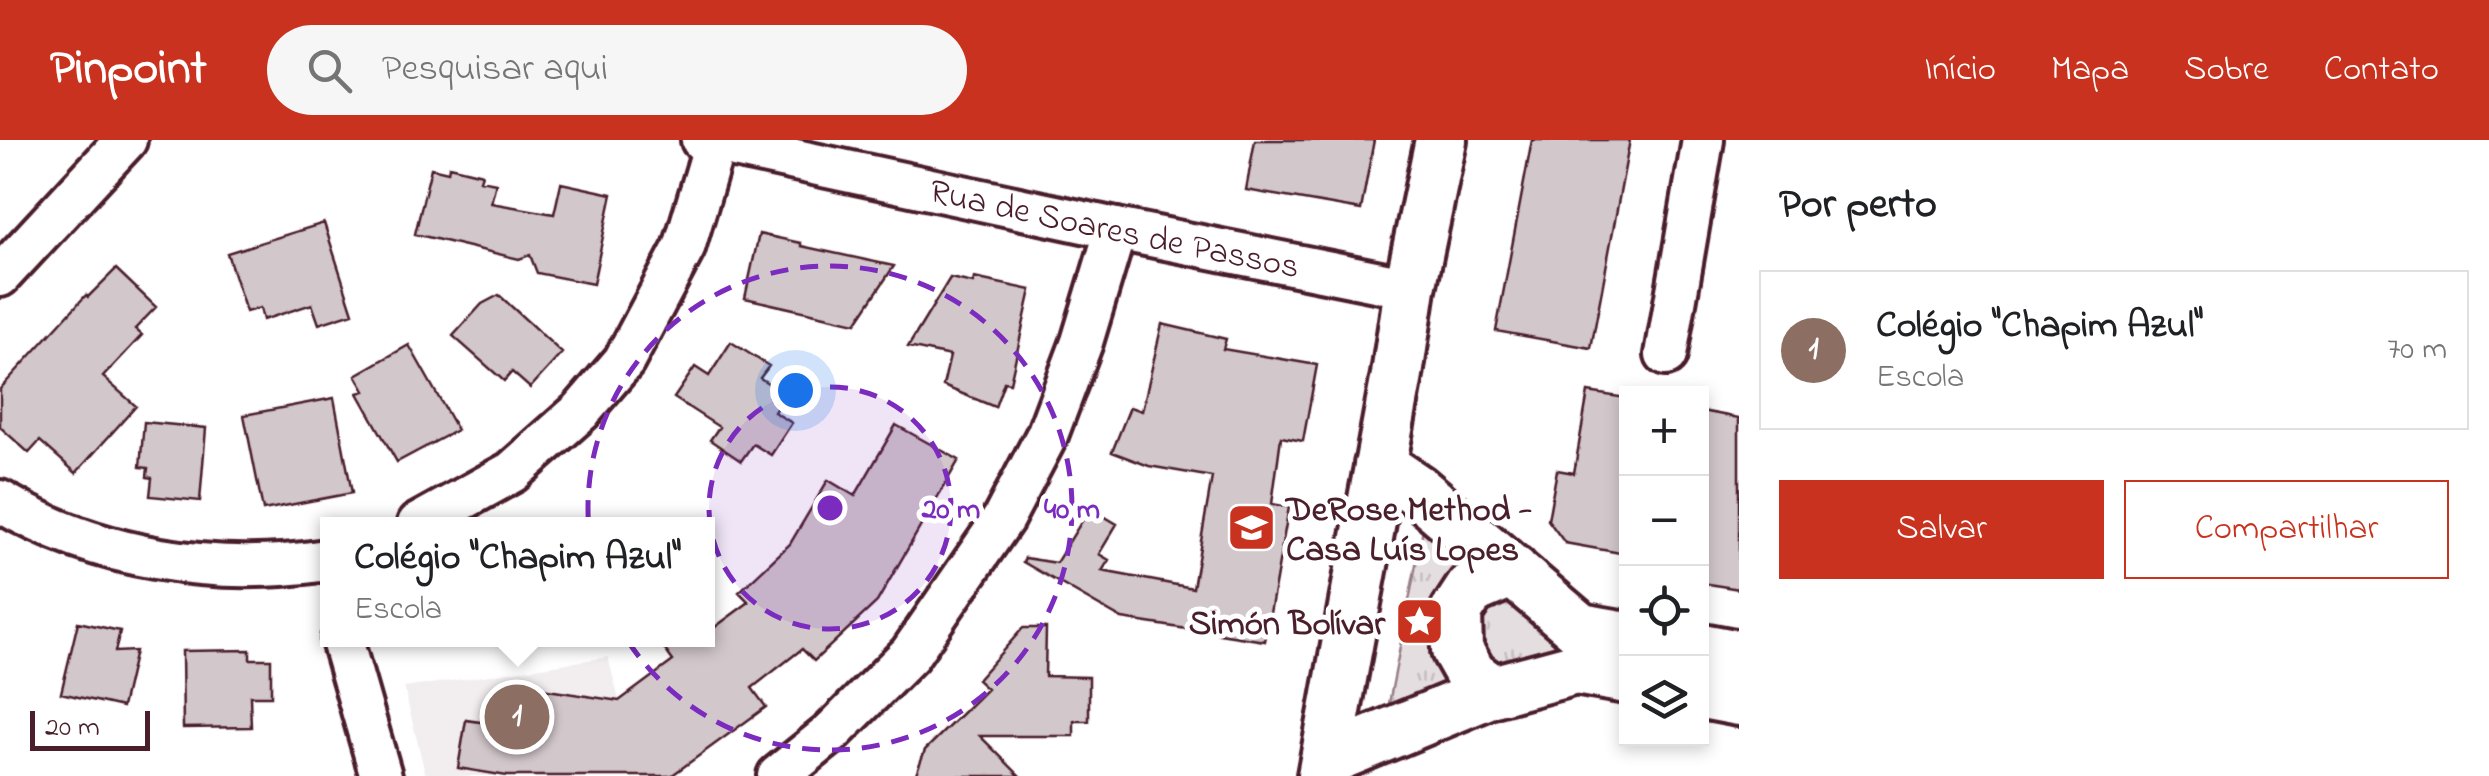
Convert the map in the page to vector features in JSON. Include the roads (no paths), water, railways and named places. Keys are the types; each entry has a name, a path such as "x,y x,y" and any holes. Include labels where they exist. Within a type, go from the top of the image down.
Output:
{"street":[{"path":"0,276 126,140"},
{"path":"1324,768 1410,288 1441,140"},
{"path":"1666,355 1703,140"},
{"path":"431,517 512,472 582,412 624,361 684,248 711,141"},
{"name":"Rua de Soares de Passos","path":"711,141 1410,288"},
{"path":"778,776 830,734 910,654 1003,520 1047,435 1082,342 1116,229"},
{"path":"1380,465 1417,490 1580,629 1619,635"},
{"path":"0,500 29,518 123,552 210,566 320,566"},
{"path":"1492,690 1471,675 1457,650 1456,612 1472,589 1513,571"},
{"path":"344,647 381,776"},
{"path":"1709,650 1739,656"},
{"path":"1324,768 1492,690 1576,669 1619,677"},
{"path":"1709,694 1739,700"}],"place":[{"name":"DeRose Method - Casa Luís Lopes","path":"1251,528"},
{"name":"Simón Bolívar","path":"1420,622"},
{"name":"Colégio \"Chapim Azul\"","path":"517,717"}]}
